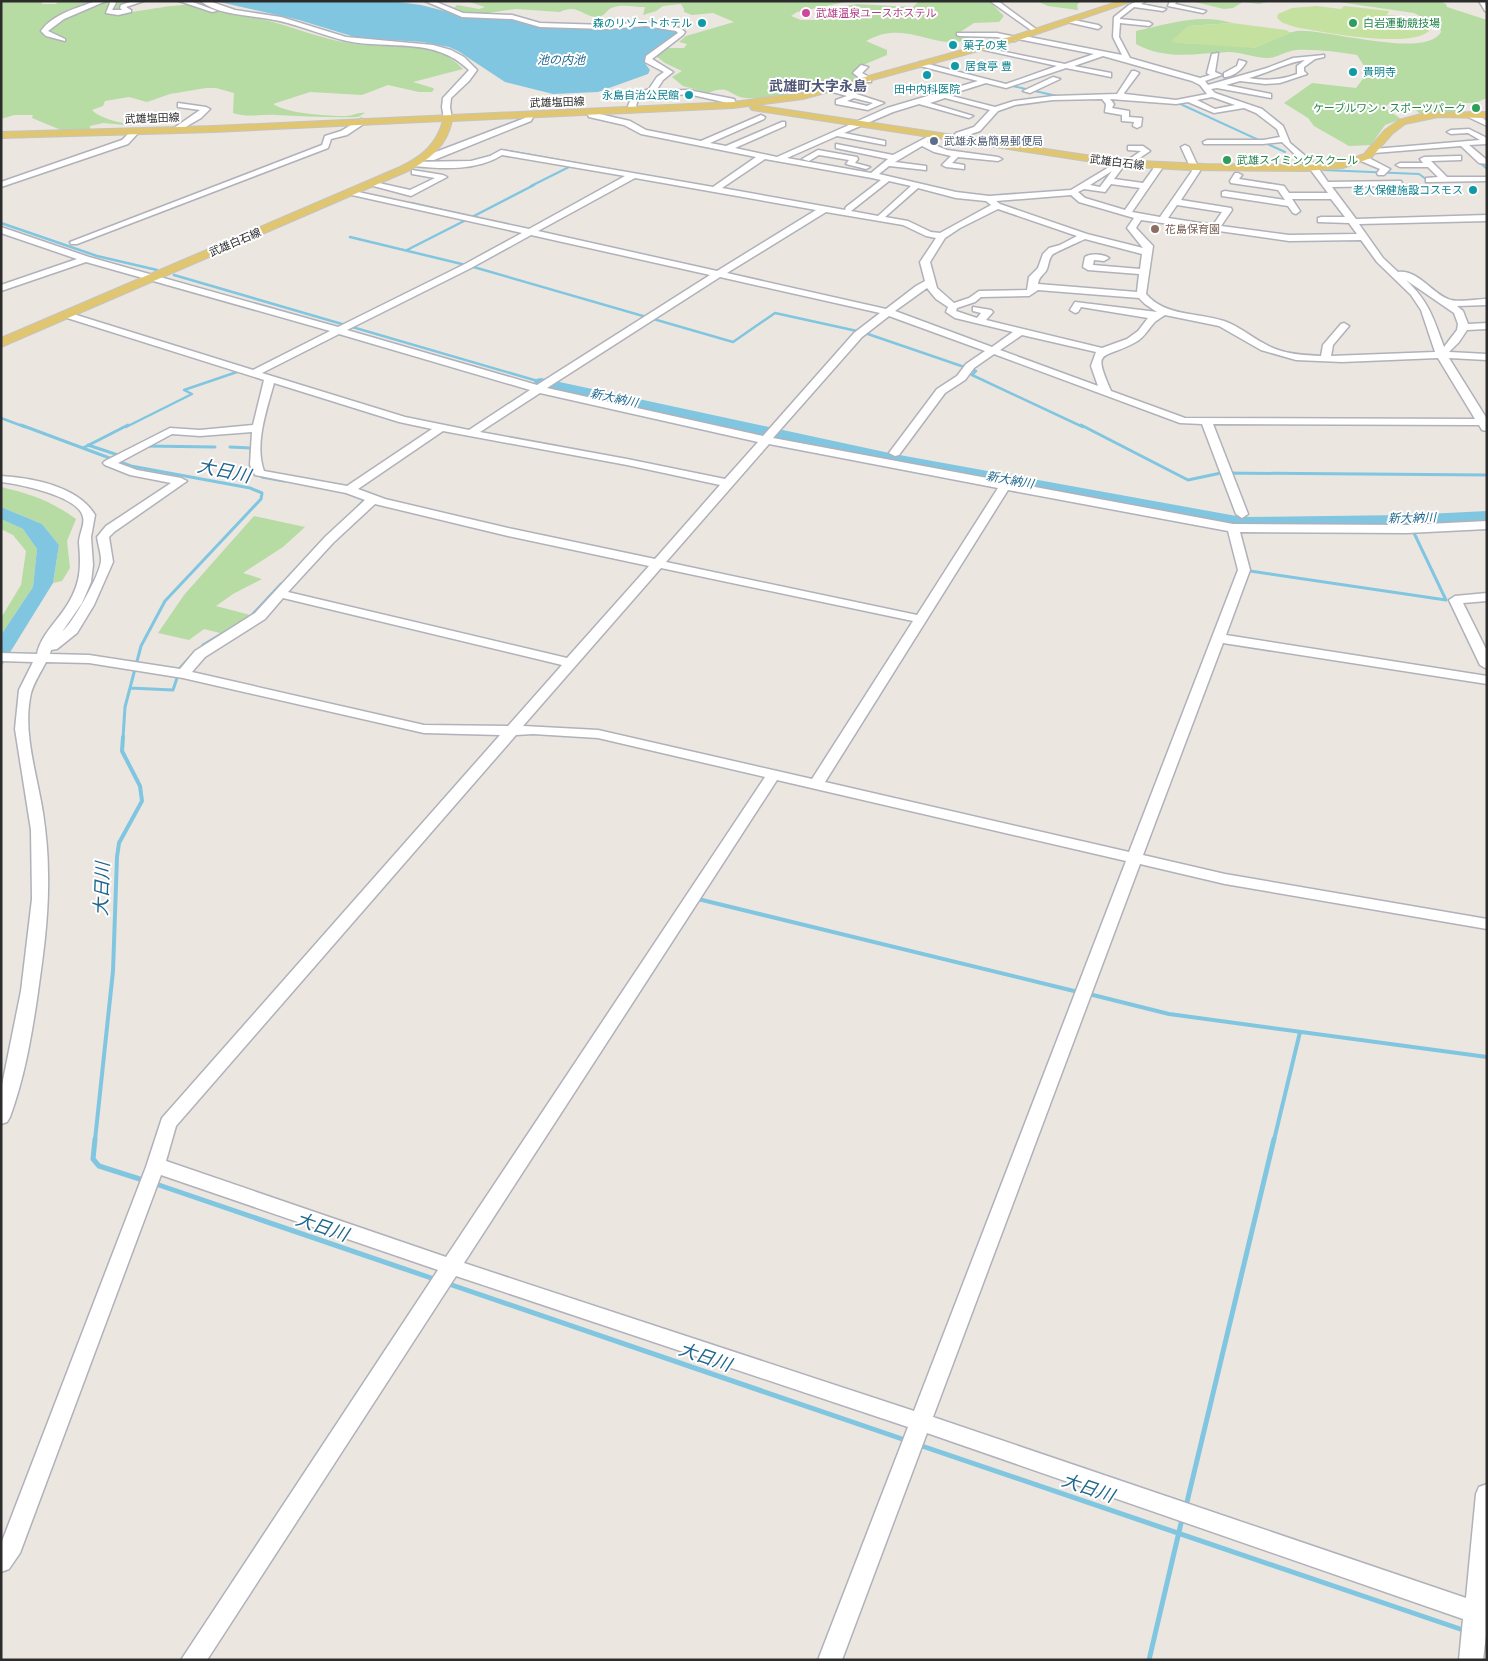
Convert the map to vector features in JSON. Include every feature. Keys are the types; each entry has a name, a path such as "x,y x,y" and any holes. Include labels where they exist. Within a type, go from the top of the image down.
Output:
{"main road":[{"name":"武雄塩田線","path":"1,134 177,130 591,113 734,105 795,97 868,80 1017,38 1131,3"},
{"name":"武雄白石線","path":"734,105 1124,164 1159,167 1312,167 1340,165 1364,159 1374,151 1392,129 1402,122 1430,116 1487,115"},
{"name":"武雄白石線","path":"1,343 414,164 435,149 444,136 448,118"}],"street":[{"path":"64,40 48,35 44,31 45,28 60,18 103,1"},
{"path":"111,1 113,3 108,12 118,13 129,11 123,8 123,6 141,1"},
{"path":"182,1 222,13 237,12"},
{"path":"203,1 237,12 292,22 355,40 425,46 456,55 467,63 472,70 471,76 448,95 446,102 448,118"},
{"path":"428,1 469,16 512,16 540,25 606,26 646,24 682,32 650,56 648,60 669,72 650,92 634,98 632,106 634,110"},
{"path":"993,1 1037,32"},
{"path":"1128,59 1116,37 1117,17 1131,3 1143,1"},
{"path":"1174,1 1170,5 1203,11"},
{"path":"1482,1 1487,10"},
{"path":"1131,3 1163,9"},
{"path":"1069,21 1098,27"},
{"path":"1117,23 1149,24"},
{"path":"1117,23 1138,27"},
{"path":"958,34 997,35 1103,53 1128,59 1212,86 1268,96"},
{"path":"1055,44 1068,36"},
{"path":"1008,54 1025,47"},
{"path":"982,48 1108,75"},
{"path":"992,93 1007,86 1103,53"},
{"path":"1212,86 1238,79 1265,71 1305,56 1318,56 1301,66 1300,72 1303,74 1281,82 1256,83 1238,79 1227,75 1211,73 1216,54"},
{"path":"1052,63 1067,56"},
{"path":"1227,75 1240,67 1242,62"},
{"path":"923,64 1053,98"},
{"path":"1094,72 1108,66"},
{"path":"864,67 857,73 868,80"},
{"path":"1254,68 1265,71"},
{"path":"1123,96 1120,93 1135,72"},
{"path":"948,79 961,74"},
{"path":"1166,78 1200,81 1218,75"},
{"path":"1029,91 1062,76"},
{"path":"778,159 890,110 985,80"},
{"path":"1212,86 1212,95"},
{"path":"832,89 852,96"},
{"path":"650,92 666,94 688,92 709,98 731,101 734,105"},
{"path":"1168,94 1201,97"},
{"path":"954,122 993,108 1014,103 1053,98 1104,96 1123,96 1176,102 1212,95 1246,105 1269,117 1280,128 1285,139 1312,167 1326,185 1380,260 1414,293 1426,310 1441,354 1485,425"},
{"path":"969,116 922,103 945,96 993,108"},
{"path":"968,102 984,96"},
{"path":"1104,96 1110,104 1108,110 1126,113 1125,119"},
{"path":"1188,99 1214,111 1246,105"},
{"path":"177,130 206,109 180,105"},
{"path":"922,115 940,108"},
{"path":"955,139 959,135 977,129 993,108"},
{"path":"591,113 592,115 627,123 644,132 704,142 778,159 875,173 891,160 934,136"},
{"path":"414,164 528,119 530,115"},
{"path":"1471,115 1487,124"},
{"path":"1106,116 1138,120 1136,126"},
{"path":"704,142 761,117"},
{"path":"74,242 325,146 328,138 344,133 364,121"},
{"path":"729,148 782,124"},
{"path":"1,185 126,142 136,131"},
{"path":"1451,132 1469,131 1487,142"},
{"path":"1218,133 1224,135 1227,142"},
{"path":"838,134 882,142"},
{"path":"1207,142 1265,142 1285,139"},
{"path":"922,142 926,146 937,150 998,159"},
{"path":"1374,151 1487,142"},
{"path":"1463,144 1482,161 1487,162"},
{"path":"1444,145 1483,179"},
{"path":"836,146 923,168"},
{"path":"1165,217 1196,171 1185,147"},
{"path":"989,200 1073,192 1146,151 1143,148 1131,148"},
{"path":"414,164 462,165 491,159 501,152 904,223 929,234 942,236"},
{"path":"806,159 818,152 854,159 850,164 888,178 941,185 989,200 997,206 1084,236 1147,252"},
{"path":"958,153 946,165 961,167"},
{"path":"715,189 764,156"},
{"path":"1364,159 1386,169 1382,172"},
{"path":"1446,180 1424,159 1463,163"},
{"path":"414,164 443,178"},
{"path":"1084,186 1102,190 1124,164"},
{"path":"1400,165 1430,164"},
{"path":"1128,211 1159,167"},
{"path":"370,184 411,193 453,173"},
{"path":"254,373 468,266 634,175"},
{"path":"888,178 852,207 880,210 918,181"},
{"path":"1236,178 1281,188 1286,196 1294,207 1224,197 1236,178"},
{"path":"1429,180 1483,179"},
{"path":"1109,181 1146,186"},
{"path":"1326,185 1398,183"},
{"path":"352,192 888,312 1184,421 1485,425"},
{"path":"1073,192 1082,200 1128,211 1218,224 1289,238 1363,237"},
{"path":"1286,196 1334,196"},
{"path":"1175,202 1228,210 1218,224"},
{"path":"997,206 942,236 925,262 929,283 935,295 953,306 972,300 979,294 1029,293 1033,290 1034,277 1042,269 1046,256 1052,250 1063,247 1084,236"},
{"path":"470,434 648,318 824,209"},
{"path":"1128,211 1139,217 1165,217"},
{"path":"1139,217 1131,228 1148,246 1142,291 1146,301 1160,314"},
{"path":"1332,238 1323,224 1353,221 1487,218"},
{"path":"1,230 86,259 344,327 543,385 1004,487 1233,528 1407,529 1487,525"},
{"path":"1104,258 1090,257 1088,267 1144,272"},
{"path":"1,288 86,259"},
{"path":"1393,271 1414,280 1458,312 1462,318 1462,333 1457,341 1441,354"},
{"path":"1064,280 1142,291"},
{"path":"1,1562 9,1553 154,1167 168,1123 858,335 919,288 929,283"},
{"path":"1034,287 1142,291"},
{"path":"1445,303 1487,302"},
{"path":"1078,304 1217,322 1274,352 1297,357 1326,358 1441,354 1487,357"},
{"path":"953,306 951,312 958,316 1103,351"},
{"path":"976,309 988,312 979,321"},
{"path":"1107,393 1094,363 1096,358 1103,351 1131,341 1142,333 1150,321 1160,314"},
{"path":"67,315 403,420 627,462 727,483"},
{"path":"1326,358 1328,345 1344,326"},
{"path":"1462,327 1487,326"},
{"path":"895,453 941,391 961,378 969,368 993,350 1021,331"},
{"path":"270,378 255,446 256,469 259,473 349,490 373,500 508,532 920,619"},
{"path":"1206,421 1242,514"},
{"path":"41,655 72,630 88,605 107,562 103,536 110,529 181,481 134,473 109,462 170,431 200,433 258,428"},
{"path":"349,490 441,428"},
{"path":"1,479 25,482 59,492 81,505 90,517 85,536 88,560 82,588 61,625 45,646 24,693 24,750 38,829 41,868 32,978 14,1076 1,1117"},
{"path":"818,783 1004,487"},
{"path":"182,674 200,654 260,616 295,575 329,540 373,500"},
{"path":"830,1660 1244,570 1233,528"},
{"path":"280,594 570,663"},
{"path":"1487,597 1455,600 1487,665"},
{"path":"1219,638 1487,680"},
{"path":"1,656 41,655 89,659 150,668 424,729 451,731 574,730 598,734 818,783 1225,879 1487,924"},
{"path":"193,1660 774,774"},
{"path":"154,1167 167,1168 452,1267 1481,1614"},
{"path":"1471,1655 1481,1614 1487,1494"}],"green space":[{"path":"1,1 42,1 42,4 56,4 58,1 134,1 123,8 124,12 180,5 199,6 265,20 339,41 425,48 452,59 463,69 413,82 433,88 432,92 419,92 388,85 362,95 310,92 273,104 288,110 319,115 346,116 365,113 358,117 249,116 233,113 234,93 216,88 206,88 170,94 147,102 129,97 105,101 103,106 92,110 110,120 121,122 130,123 149,119 145,124 103,123 90,126 90,131 61,130 32,118 33,115 14,115 1,119"},
{"path":"466,1 850,1 797,12 791,16 801,20 817,20 837,8 856,4 913,7 919,1 989,1 1004,16 999,22 974,23 960,32 970,38 958,42 946,42 908,34 881,35 866,41 887,50 887,55 863,65 852,73 857,80 802,94 774,98 747,98 721,89 708,93 683,86 672,77 682,71 665,63 656,56 668,48 684,48 687,44 679,42 686,36 734,22 713,13 692,15 684,12 681,4 663,6 656,11 643,15 645,7 618,6 611,8 598,17 571,9 560,12 516,9 473,15 453,9 457,5 479,9 485,7"},
{"path":"1019,1 1081,1 1077,5 1078,10 1048,6 1039,2"},
{"path":"1271,1 1259,4 1243,2 1233,8 1224,9 1195,2"},
{"path":"1332,1 1439,1 1446,4 1447,7 1487,20 1487,98 1475,103 1463,103 1464,108 1459,112 1419,113 1407,103 1393,101 1385,108 1401,119 1385,125 1371,145 1349,146 1314,126 1308,118 1284,103 1312,83 1356,88 1368,72 1357,55 1304,50 1292,51 1267,58 1229,52 1182,55 1159,53 1136,44 1136,31 1196,19 1220,20 1232,23 1188,26 1254,48 1297,31 1310,31 1396,43 1416,43 1431,40 1441,32 1440,28 1435,24 1414,13"},
{"name":"白岩運動競技場","path":"1317,6 1341,9 1344,6 1389,11 1387,15 1417,20 1427,26 1429,31 1419,36 1404,39 1365,38 1295,27 1283,23 1277,18 1278,14 1292,8"},
{"path":"1232,23 1286,30 1291,33 1254,48 1176,43 1171,41 1188,26"},
{"path":"1,487 40,499 58,507 76,519 67,541 70,568 62,581 53,583 59,545 42,524 1,507"},
{"path":"254,516 305,527 283,547 243,573 262,579 233,594 216,606 250,615 220,633 204,629 189,640 158,633 184,595"},
{"path":"1,519 23,529 37,549 33,587 1,635 1,618 21,585 26,551 13,535 1,529"}],"water":[{"name":"池の内池","path":"215,1 391,1 421,5 464,16 507,17 539,26 648,25 677,30 679,33 645,58 644,62 650,70 648,74 598,92 553,94 505,82 449,47 422,42 358,38 299,20"},
{"path":"1,507 42,524 59,545 53,583 1,667 1,635 33,587 37,549 23,529 1,519"}],"waterway":[{"path":"1008,85 1057,96"},
{"path":"1176,102 1285,152"},
{"path":"503,150 610,169"},
{"path":"1477,160 1487,169"},
{"path":"531,186 571,166"},
{"path":"1323,170 1419,174 1430,182"},
{"path":"411,203 472,217 534,185"},
{"path":"407,250 466,220"},
{"path":"1,223 97,256 157,270"},
{"path":"350,237 470,266 733,342 775,313 857,331"},
{"path":"174,275 541,382"},
{"path":"865,333 976,371 972,375 1083,427"},
{"path":"126,427 192,394 184,390 237,372"},
{"name":"新大納川","path":"541,382 894,459 1242,522 1406,520 1487,516"},
{"name":"大日川","path":"1,418 25,427"},
{"name":"大日川","path":"21,425 131,466 250,488 262,493 261,499 165,601 141,646 125,707 123,738"},
{"path":"89,445 128,425"},
{"path":"1081,425 1188,480 1221,473 1487,475"},
{"name":"大日川","path":"83,448 89,445"},
{"path":"89,445 118,455"},
{"path":"144,446 215,447"},
{"path":"230,447 251,448 251,455"},
{"path":"262,477 284,481"},
{"path":"354,511 366,498"},
{"path":"1250,571 1446,600 1414,533"},
{"path":"252,615 281,584"},
{"path":"203,645 240,623"},
{"path":"180,668 193,654"},
{"path":"130,688 173,690 177,678"},
{"name":"大日川","path":"95,1140 113,971 117,857 119,843 142,801 140,786 122,751 123,737"},
{"path":"698,899 1074,991"},
{"path":"1089,994 1169,1014 1487,1057"},
{"path":"1274,1140 1300,1032"},
{"name":"大日川","path":"95,1139 93,1159 99,1166 146,1181"},
{"path":"1187,1502 1274,1139"},
{"name":"大日川","path":"153,1183 437,1280"},
{"name":"大日川","path":"446,1283 908,1441"},
{"name":"大日川","path":"919,1445 1179,1533"},
{"path":"1179,1533 1182,1519"},
{"path":"1149,1660 1179,1533"},
{"name":"大日川","path":"1179,1533 1466,1631"}],"place":[{"name":"武雄温泉ユースホステル","path":"806,13"},
{"name":"森のリゾートホテル","path":"702,23"},
{"name":"白岩運動競技場","path":"1353,23"},
{"name":"菓子の実","path":"953,45"},
{"name":"居食亭 豊","path":"955,66"},
{"name":"貴明寺","path":"1353,72"},
{"name":"田中内科医院","path":"927,75"},
{"name":"永島自治公民館","path":"689,95"},
{"name":"ケーブルワン・スポーツパーク","path":"1476,108"},
{"name":"武雄永島簡易郵便局","path":"934,141"},
{"name":"武雄スイミングスクール","path":"1227,160"},
{"name":"老人保健施設コスモス","path":"1473,190"},
{"name":"花島保育園","path":"1155,229"}],"district":[{"name":"武雄町大字永島","path":"818,86"}]}
